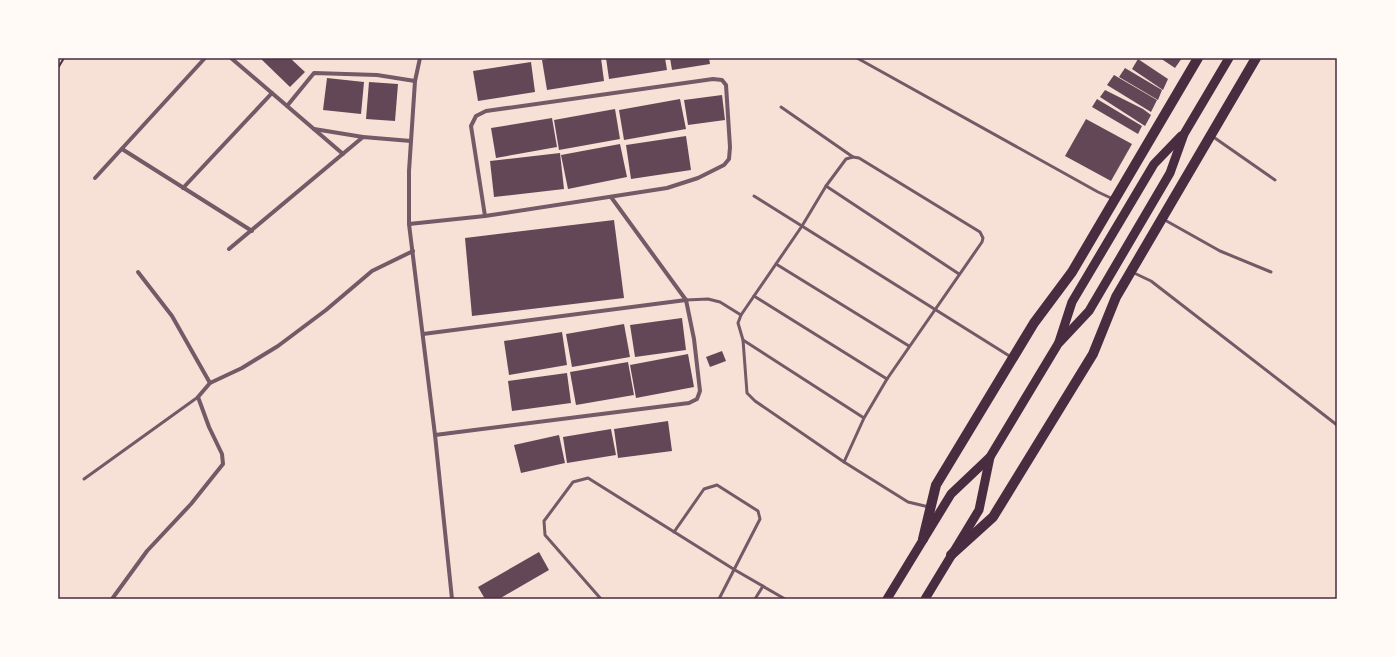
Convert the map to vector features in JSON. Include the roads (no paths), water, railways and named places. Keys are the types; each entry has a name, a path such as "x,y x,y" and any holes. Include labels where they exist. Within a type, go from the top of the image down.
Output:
{"highway":[{"path":"922,539 936,485 1034,323 1072,272 1198,58"},
{"path":"951,555 993,517 1093,354 1116,297 1256,58"}],"main road":[{"path":"887,599 922,539 951,494 990,457 1058,344 1089,311 1170,173 1184,134 1228,58"},
{"path":"1058,344 1072,302 1154,164 1184,134"},
{"path":"925,599 979,510 990,457"}],"street":[{"path":"95,178 205,58"},
{"path":"231,58 343,154"},
{"path":"420,58 415,81 409,170 409,224 423,334 452,599"},
{"path":"287,106 314,73 377,75 415,81"},
{"path":"409,224 485,216 667,188 698,178 724,165 729,159 730,147 726,85 722,80 713,79 486,111 476,116 471,126 485,216"},
{"path":"183,188 272,93"},
{"path":"314,129 363,137 411,141"},
{"path":"229,249 363,137"},
{"path":"122,149 252,231"},
{"path":"434,435 689,403 697,399 700,391 694,339 686,300 611,196"},
{"path":"112,599 147,551 191,504 223,464 222,454 209,427 198,397 210,383 242,368 278,346 326,310 372,271 413,251"},
{"path":"138,272 172,316 210,383"},
{"path":"423,334 686,300"}],"lane":[{"path":"857,58 1114,200"},
{"path":"780,107 853,157 866,162 980,232 983,238 982,242 887,379 864,418 844,462"},
{"path":"1211,135 1274,180"},
{"path":"853,157 846,158 826,186 802,226 741,315 738,323 743,340 747,393 755,401 844,462 908,502 930,507"},
{"path":"826,186 959,274"},
{"path":"754,196 1012,358"},
{"path":"1162,218 1220,251 1271,272"},
{"path":"776,264 910,346"},
{"path":"1131,271 1151,281 1337,425"},
{"path":"754,296 887,379"},
{"path":"686,300 708,299 720,302 741,315"},
{"path":"743,340 864,418"},
{"path":"84,479 198,397"},
{"path":"601,599 545,536 544,521 573,482 588,478 734,570 786,599"},
{"path":"674,532 704,489 717,485 758,511 760,519 719,599"},
{"path":"755,599 763,586"}]}
